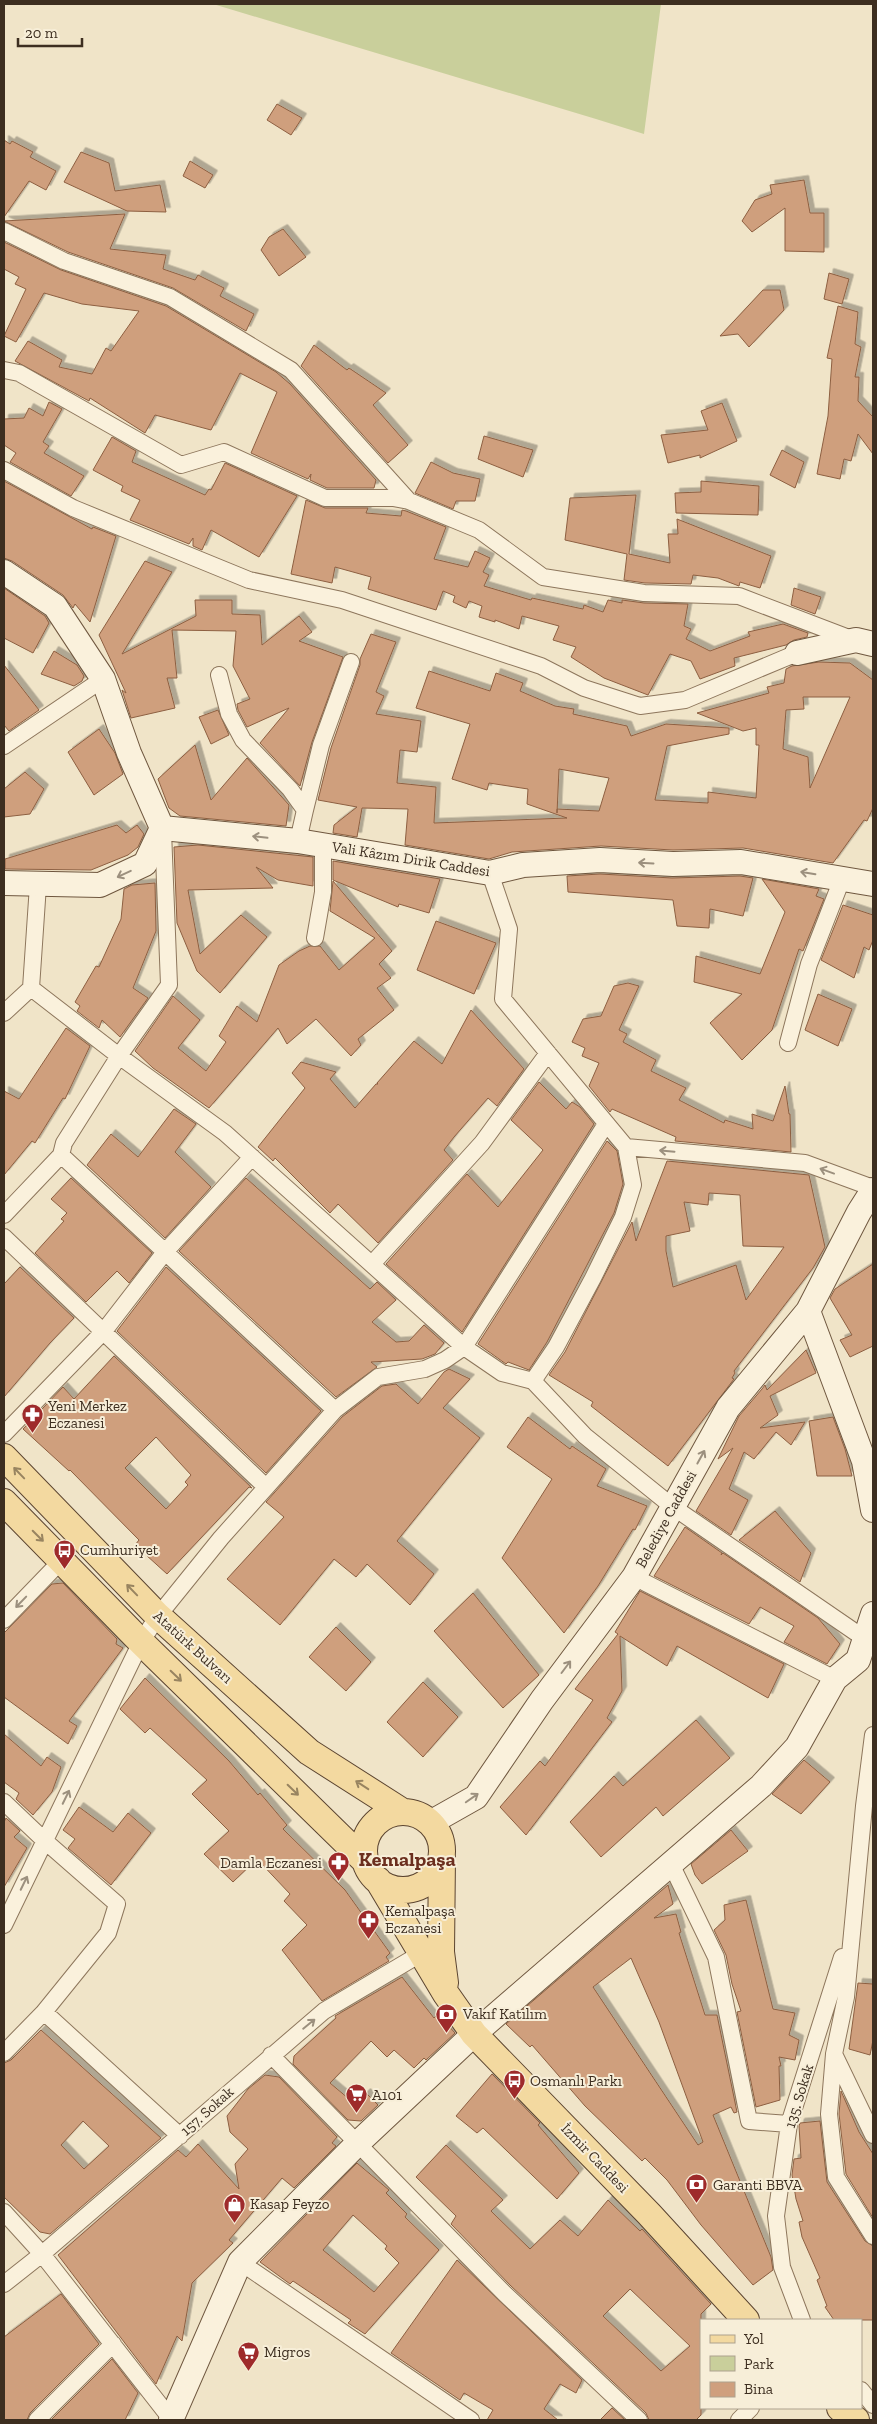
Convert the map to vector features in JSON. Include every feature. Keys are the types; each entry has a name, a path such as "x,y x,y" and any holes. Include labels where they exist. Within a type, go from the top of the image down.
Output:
{"main road":[{"path":"4,572 55,606 104,678 130,753 162,828 145,864 100,885 4,883"},
{"path":"797,654 865,642"},
{"name":"Vali Kâzım Dirik Caddesi","path":"162,828 298,841 490,874 523,866 600,860 673,864 741,862 873,884"},
{"name":"Belediye Caddesi","path":"430,1823 476,1797 542,1700 634,1577 728,1408 808,1311 858,1212 873,1189"},
{"path":"808,1311 864,1461 873,1510"},
{"name":"Atatürk Bulvarı","path":"4,1457 158,1616 309,1752 403,1812"},
{"name":"Atatürk Bulvarı","path":"4,1502 141,1642 372,1870 446,1994"},
{"path":"171,2420 240,2262 359,2142 474,2034 761,1786 797,1747 834,1680 858,1660 871,1635 873,1614"},
{"path":"442,1849 438,1868 426,1882 414,1888 402,1890 389,1887 372,1870 365,1843 372,1827 386,1816 403,1812 413,1813 430,1823 436,1830 442,1849 440,1952 446,1994"},
{"name":"İzmir Caddesi","path":"446,1994 474,2034 649,2214 745,2319"},
{"path":"841,2409 856,2420"}],"street":[{"path":"4,232 64,261 170,297 291,370 409,501"},
{"path":"4,370 19,373 181,465 224,452 325,498 392,498 409,501 479,530 543,577 644,593 739,596 865,642"},
{"path":"4,470 73,508 249,580 342,600 541,666 584,688 640,706 685,700 797,654"},
{"path":"298,841 321,745 351,662"},
{"path":"219,674 230,714 244,740 290,789 305,810"},
{"path":"4,746 104,678"},
{"path":"4,1215 61,1155 64,1143 120,1056 169,985 162,828"},
{"path":"316,938 324,892 323,845"},
{"path":"490,874 509,929 503,999 626,1148 633,1185 623,1216 556,1347 533,1381"},
{"path":"788,1043 809,964 842,879"},
{"path":"4,1013 31,988 38,885"},
{"path":"31,988 225,1133 464,1347 502,1373 533,1381 585,1436 673,1507 871,1635"},
{"path":"372,1264 482,1143 548,1053"},
{"path":"4,1925 141,1642 158,1616 266,1487 334,1410 378,1377 424,1369 445,1360 464,1347 606,1124"},
{"path":"626,1148 805,1164 873,1189"},
{"path":"61,1155 334,1410"},
{"path":"4,1434 104,1330 165,1252 252,1157"},
{"path":"4,1237 104,1330 266,1487"},
{"path":"4,1620 62,1560"},
{"path":"634,1577 834,1680"},
{"path":"873,1735 870,1779 854,1903 846,1997 834,2054 829,2114 836,2177 873,2236"},
{"path":"4,1802 117,1904 108,1933 44,2012 4,2053"},
{"path":"671,1864 716,1958 749,2120 789,2124"},
{"name":"135. Sokak","path":"802,2319 782,2267 776,2216 789,2124 843,1954 854,1903"},
{"name":"157. Sokak","path":"4,2284 42,2254 271,2055 324,2012 422,1954"},
{"path":"44,2012 180,2136"},
{"path":"834,2054 873,2135"},
{"path":"271,2055 359,2142 504,2293 639,2420"},
{"path":"4,2212 42,2254 171,2420"},
{"path":"240,2262 471,2420"},
{"path":"37,2420 113,2344"},
{"path":"862,2391 873,2405"},
{"path":"739,2420 750,2409"}],"green space":[{"path":"213,4 661,4 644,134 596,119"}],"building":[{"path":"277,104 302,118 291,135 267,120"},
{"path":"4,140 10,144 12,141 33,152 30,157 56,171 46,190 29,181 4,217"},
{"path":"81,152 109,163 115,191 160,185 166,212 127,211 64,182"},
{"path":"190,161 213,175 205,188 183,176"},
{"path":"804,180 810,213 824,213 824,252 785,251 785,208 752,232 742,221 755,200 772,194 770,185"},
{"path":"125,214 110,249 166,255 163,269 195,280 198,275 224,288 220,296 254,314 246,331 173,288 68,252 4,221"},
{"path":"283,229 306,257 279,276 261,250 269,237"},
{"path":"4,242 61,270 166,306 276,372 290,384 376,480 374,488 327,488 310,480 311,474 308,479 251,453 277,392 240,373 211,430 155,415 145,433 90,398 89,401 15,361 28,341 62,360 59,367 92,374 106,348 111,351 139,311 82,304 44,293 16,342 4,336 26,289 15,284 19,277 4,269"},
{"path":"829,273 849,279 842,304 824,299"},
{"path":"763,290 780,290 784,310 749,347 738,334 720,336"},
{"path":"838,306 858,312 855,344 861,347 855,377 859,377 858,401 873,417 873,454 858,434 851,461 844,459 840,479 817,474 828,416 832,359 827,358"},
{"path":"314,345 347,370 349,368 386,393 373,405 408,445 388,463 301,366"},
{"path":"49,402 62,409 43,442 49,446 44,453 84,476 71,496 10,462 16,453 4,445 4,419 24,418 29,408 43,416"},
{"path":"722,403 737,441 700,458 700,455 668,463 661,435 708,430 701,411"},
{"path":"484,436 533,450 523,477 478,459"},
{"path":"112,437 136,451 132,462 205,495 209,489 211,490 225,463 297,496 259,557 211,530 202,550 193,546 193,538 189,544 130,520 140,500 121,491 123,486 93,470"},
{"path":"782,450 804,462 795,488 770,475"},
{"path":"431,462 453,473 480,479 475,501 456,501 453,509 415,493"},
{"path":"4,481 92,529 93,527 116,536 90,622 75,604 73,608 63,595 12,561 4,558"},
{"path":"701,481 759,486 758,515 676,513 675,493 701,492"},
{"path":"636,495 629,554 670,563 668,534 678,534 677,519 771,556 760,588 740,582 739,586 718,578 693,575 691,584 645,583 624,580 627,554 565,540 570,498"},
{"path":"306,500 325,508 368,508 366,513 401,516 402,510 446,527 434,559 468,567 475,551 490,558 483,572 489,575 484,586 531,600 532,598 583,609 584,605 603,612 608,600 622,603 622,600 644,603 688,604 684,626 691,629 686,639 710,651 750,636 748,632 783,624 808,633 807,637 794,640 786,645 734,658 735,666 700,679 691,661 670,654 648,695 604,678 571,657 576,647 553,640 559,626 522,616 519,629 495,620 495,622 479,617 482,606 469,601 466,608 453,602 455,596 443,591 436,610 368,589 371,577 335,567 332,583 291,574"},
{"path":"145,561 172,572 122,654 196,616 195,600 232,600 232,614 260,615 262,645 299,616 312,632 299,641 343,657 312,742 300,786 260,743 289,708 247,727 238,710 237,704 250,699 233,666 236,631 172,630 177,678 167,678 175,708 131,718 122,690 126,693 99,635"},
{"path":"4,588 45,616 49,623 33,653 4,638"},
{"path":"794,588 821,597 815,614 791,605"},
{"path":"371,634 396,642 376,692 384,696 376,714 421,721 417,752 400,750 397,783 436,787 434,823 567,818 527,804 528,789 489,783 487,790 452,779 470,724 416,708 429,671 490,691 496,673 523,683 520,691 555,706 574,709 573,714 627,726 631,736 666,724 729,728 729,734 667,746 655,800 708,803 708,792 756,798 759,745 756,745 756,728 743,731 697,713 769,693 767,687 784,683 786,669 792,666 819,662 850,663 873,680 873,808 867,821 864,820 833,863 743,848 673,850 601,846 512,852 489,859 405,845 408,809 362,808 357,837 333,833 334,825 357,807 318,800 331,748 360,665 360,659","holes":["803,697 850,697 810,788 808,757 783,749 786,710 804,709","559,769 609,778 599,811 557,809"]},
{"path":"54,651 77,665 84,676 82,681 74,686 41,674"},
{"path":"4,665 39,710 9,731 4,725"},
{"path":"218,710 229,735 211,744 199,717"},
{"path":"99,729 115,753 123,774 94,795 68,752"},
{"path":"195,745 211,800 247,758 289,805 286,826 180,816 169,808 158,779"},
{"path":"25,772 44,789 30,814 4,817 4,789"},
{"path":"117,825 126,833 137,825 144,834 138,847 128,855 91,870 5,869 5,859"},
{"path":"198,845 313,857 313,886 278,880 256,867 273,888 188,890 200,954 241,915 267,937 220,993 197,971 177,923 174,847"},
{"path":"333,861 440,879 429,913 399,904 398,907 333,880"},
{"path":"600,874 672,878 740,876 753,878 743,916 710,909 709,928 677,926 673,900 568,892 567,876"},
{"path":"762,879 819,889 816,896 824,899 803,951 799,949 772,1030 742,1060 710,1023 742,994 694,982 696,956 760,974 785,912"},
{"path":"333,881 392,951 379,964 391,978 377,988 394,1010 358,1039 361,1045 351,1056 316,1019 287,1044 278,1028 209,1108 153,1068 135,1051 173,996 200,1020 178,1048 206,1071 226,1042 219,1036 237,1006 257,1022 279,965 299,951 310,946 320,946 339,970 375,938 330,911"},
{"path":"155,883 156,931 133,988 148,998 120,1037 102,1020 99,1028 77,1011 80,1006 75,1002 96,966 99,967 121,919 124,889 132,885"},
{"path":"843,905 873,915 873,940 869,950 864,947 854,978 821,960"},
{"path":"436,921 496,943 474,994 417,970"},
{"path":"628,983 639,986 619,1030 627,1034 623,1042 656,1060 651,1071 686,1088 679,1100 724,1123 725,1120 753,1129 752,1114 773,1121 785,1086 790,1114 791,1152 675,1141 676,1137 612,1109 610,1112 589,1086 599,1063 582,1056 585,1048 572,1042 583,1019 601,1016 614,986"},
{"path":"818,994 852,1009 838,1046 805,1030"},
{"path":"471,1010 524,1069 497,1106 488,1098 454,1137 444,1150 453,1160 378,1243 338,1204 330,1213 275,1158 273,1161 258,1147 305,1088 292,1073 301,1062 336,1072 330,1079 355,1108 414,1041 442,1064"},
{"path":"66,1028 90,1046 65,1099 63,1098 35,1143 32,1141 4,1175 4,1091 19,1099"},
{"path":"539,1082 566,1109 572,1102 580,1107 594,1124 462,1332 386,1264 467,1174 498,1207 543,1150 511,1120"},
{"path":"174,1109 196,1124 175,1152 211,1187 165,1238 87,1165 111,1134 138,1157"},
{"path":"607,1141 617,1151 623,1184 614,1213 547,1342 529,1370 508,1362 506,1364 478,1344"},
{"path":"667,1161 809,1175 825,1247 813,1268 734,1371 735,1373 732,1378 734,1379 668,1466 591,1406 593,1402 549,1375 565,1352 632,1222 636,1241","holes":["709,1193 740,1195 743,1246 784,1247 746,1300 736,1265 673,1287 666,1251 666,1236 690,1231 684,1202 708,1205"]},
{"path":"71,1178 152,1253 129,1283 117,1271 86,1302 35,1253 64,1221 61,1219 67,1213 51,1199"},
{"path":"246,1178 370,1289 377,1282 396,1300 372,1322 396,1342 409,1341 424,1325 444,1343 435,1354 422,1359 371,1362 377,1367 336,1397 179,1251"},
{"path":"873,1264 873,1346 850,1357 840,1340 852,1335 830,1298 835,1289"},
{"path":"20,1267 74,1318 4,1397 4,1284"},
{"path":"166,1267 321,1411 266,1473 117,1331"},
{"path":"806,1350 816,1373 770,1396 778,1415 760,1428 805,1422 791,1445 776,1432 754,1459 744,1452 729,1489 748,1500 731,1535 696,1511 733,1448 718,1459 739,1416 765,1385 767,1390"},
{"path":"114,1356 252,1488 249,1487 167,1574 135,1545 139,1540 70,1470 23,1429 63,1387 74,1399","holes":["156,1437 191,1475 185,1482 188,1485 166,1509 125,1468"]},
{"path":"449,1369 470,1379 443,1408 480,1438 397,1541 434,1574 410,1605 367,1564 356,1577 334,1559 280,1625 227,1579 284,1517 266,1502 342,1417 382,1386 396,1384 418,1404 444,1372"},
{"path":"528,1417 570,1449 572,1446 606,1469 597,1486 647,1506 635,1530 633,1529 598,1586 564,1633 502,1558 552,1479 507,1447"},
{"path":"833,1417 845,1449 852,1476 817,1476 809,1421"},
{"path":"775,1511 811,1553 800,1582 739,1540"},
{"path":"685,1527 722,1553 721,1555 723,1553 818,1618 840,1644 827,1664 784,1642 794,1626 760,1607 749,1624 654,1576"},
{"path":"63,1583 117,1639 116,1644 123,1648 69,1721 77,1726 68,1744 4,1697 4,1633 52,1584"},
{"path":"640,1591 784,1664 768,1698 677,1646 667,1666 620,1636 622,1691 607,1718 612,1722 526,1835 500,1807 540,1761 545,1766 593,1700 575,1689 618,1634 615,1632"},
{"path":"473,1593 539,1675 503,1708 434,1631"},
{"path":"336,1627 371,1662 346,1691 309,1657"},
{"path":"145,1678 229,1761 258,1795 260,1793 287,1825 283,1829 345,1890 390,1953 386,1957 389,1961 322,2001 282,1950 307,1925 284,1901 290,1894 257,1859 233,1882 204,1854 229,1831 192,1794 207,1780 150,1728 145,1733 120,1709"},
{"path":"423,1682 458,1717 423,1757 387,1722"},
{"path":"696,1720 730,1758 663,1816 656,1807 601,1857 570,1822 614,1776 623,1786"},
{"path":"4,1734 41,1766 47,1757 61,1767 52,1792 33,1815 16,1799 19,1793 4,1782"},
{"path":"804,1760 830,1782 801,1814 772,1794"},
{"path":"79,1807 113,1832 128,1813 151,1833 111,1885 68,1848 75,1839 63,1830"},
{"path":"6,1818 20,1831 14,1837 27,1848 4,1887 4,1822"},
{"path":"731,1830 748,1851 702,1884 695,1875 691,1864"},
{"path":"668,1885 673,1904 654,1918 676,1914 681,1932 679,1933 705,2015 717,2015 737,2112 734,2113 731,2107 713,2115 771,2257 773,2270 753,2285 701,2225 667,2180 645,2158 642,2161 585,2106 532,2045 530,2047 506,2024","holes":["631,1958 659,2022 703,2142 698,2145 593,1987"]},
{"path":"746,1900 773,2009 795,2013 789,2035 799,2040 795,2060 779,2057 781,2066 779,2066 780,2100 756,2107 737,2012 741,2011 732,1984 726,1955 714,1930 725,1920 724,1905"},
{"path":"402,1977 434,2018 438,2014 455,2033 426,2060 424,2058 414,2068 394,2050 387,2057 371,2041 330,2083 355,2104 366,2093 378,2105 361,2121 348,2120 293,2064 294,2056 336,2018 335,2016"},
{"path":"858,1983 873,1984 873,2040 870,2055 849,2049"},
{"path":"41,2030 161,2138 50,2234 40,2232 4,2197 4,2063 11,2060","holes":["83,2121 109,2146 84,2169 61,2145"]},
{"path":"492,2074 540,2123 538,2125 579,2173 557,2199 483,2128 477,2133 456,2116"},
{"path":"265,2075 279,2077 337,2137 332,2143 336,2146 294,2188 282,2178 229,2240 233,2243 192,2283 182,2341 177,2336 156,2384 58,2255 178,2150 186,2157 198,2144 239,2189 235,2164 248,2149 230,2132 227,2116 248,2089"},
{"path":"841,2091 859,2132 873,2154 873,2218 846,2174 839,2114"},
{"path":"820,2121 827,2182 865,2241 873,2246 873,2320 833,2319 825,2307 827,2306 817,2280 820,2278 802,2237 799,2222 803,2221 796,2199 792,2175 794,2159 801,2158 800,2123"},
{"path":"446,2145 503,2200 491,2211 530,2249 560,2220 578,2236 608,2200 640,2231 642,2229 711,2304 701,2314 700,2319 701,2415 696,2420 649,2420 646,2413 511,2286 451,2224 456,2216 416,2177","holes":["630,2289 690,2346 661,2371 603,2316"]},
{"path":"357,2163 389,2190 386,2193 407,2214 405,2217 439,2250 365,2334 348,2323 351,2320 293,2281 290,2284 260,2262","holes":["353,2215 387,2246 385,2249 399,2263 374,2292 323,2250"]},
{"path":"457,2260 582,2380 576,2393 560,2384 544,2409 558,2420 487,2420 493,2410 464,2393 460,2400 391,2353"},
{"path":"61,2294 99,2344 30,2413 27,2420 4,2420 4,2337"},
{"path":"112,2359 138,2393 125,2420 51,2420"},
{"path":"612,2408 625,2420 600,2420"}],"place":[{"name":"Yeni Merkez Eczanesi","path":"32,1434"},
{"name":"Cumhuriyet","path":"64,1569"},
{"name":"Damla Eczanesi","path":"338,1882"},
{"name":"Kemalpaşa Eczanesi","path":"369,1939"},
{"name":"Vakıf Katılım","path":"447,2033"},
{"name":"Osmanlı Parkı","path":"514,2100"},
{"name":"A101","path":"356,2114"},
{"name":"Garanti BBVA","path":"697,2204"},
{"name":"Kasap Feyzo","path":"234,2223"},
{"name":"Migros","path":"248,2371"}],"district":[{"name":"Kemalpaşa","path":"407,1859"}]}
